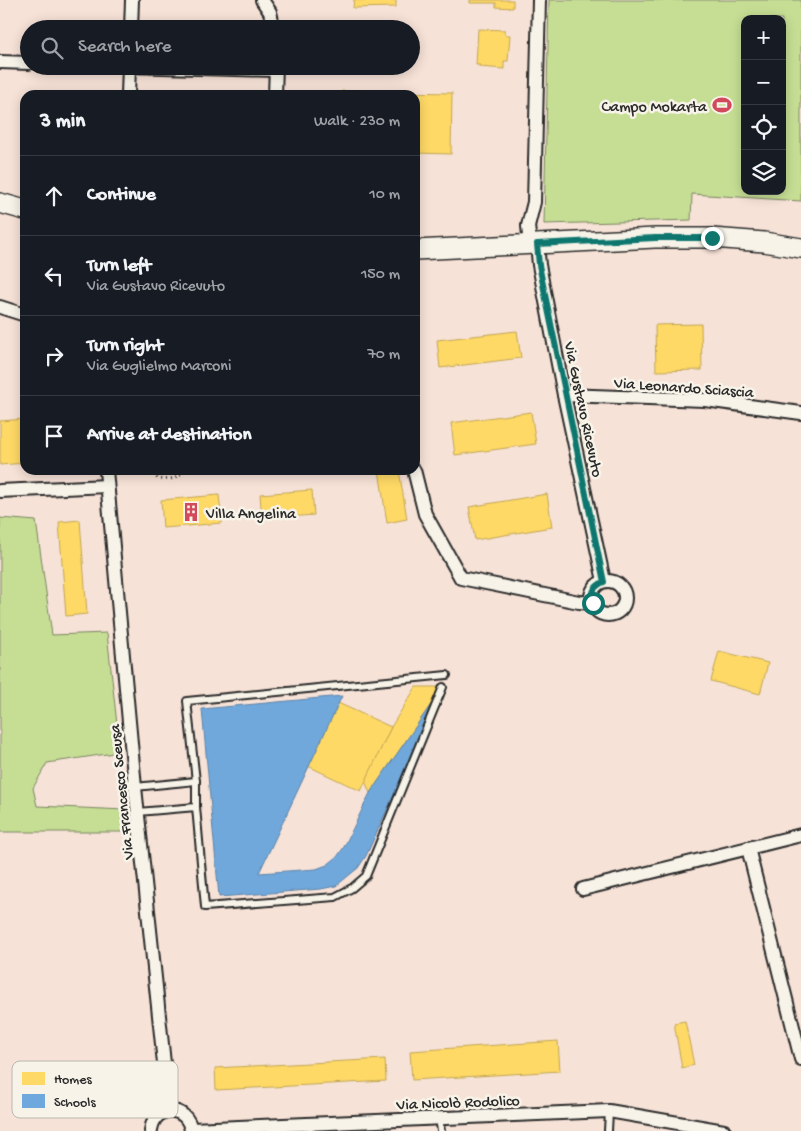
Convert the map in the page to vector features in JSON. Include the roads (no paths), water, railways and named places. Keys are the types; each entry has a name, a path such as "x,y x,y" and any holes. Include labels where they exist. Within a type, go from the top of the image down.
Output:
{"main road":[{"path":"0,203 20,209"},
{"path":"420,250 655,238 712,238 764,242 801,248"}],"street":[{"path":"131,20 132,0"},
{"path":"262,0 270,12 272,20"},
{"name":"Via Gustavo Ricevuto","path":"539,0 534,202 528,226 539,265 564,395 604,582"},
{"path":"0,62 20,63"},
{"path":"128,75 128,90"},
{"path":"275,90 276,75"},
{"path":"0,308 20,314"},
{"name":"Via Leonardo Sciascia","path":"564,395 706,400 801,412"},
{"name":"Via Francesco Sceusa","path":"107,475 135,787 164,1061"},
{"path":"415,475 425,514 461,578 579,602 593,603"},
{"path":"0,490 108,486"},
{"path":"604,582 616,583 621,586 625,597 624,603 617,612 606,614 600,612 593,603 593,592 600,584 604,582"},
{"path":"583,889 801,835"},
{"path":"748,848 801,1060"},
{"name":"Via Nicolò Rodolico","path":"191,1130 609,1111 724,1131"},
{"path":"178,1112 182,1113 190,1123 191,1130"},
{"path":"151,1131 156,1118"}],"lane":[{"path":"443,687 366,876 352,888 334,897 204,908 196,807 196,781 187,701 447,675"},
{"path":"135,787 196,781"},
{"path":"138,812 196,807"},
{"path":"608,1131 609,1111"},
{"path":"440,1118 441,1131"}],"place":[{"name":"Campo Mokarta","path":"722,105"},
{"name":"Villa Angelina","path":"191,512"}]}
